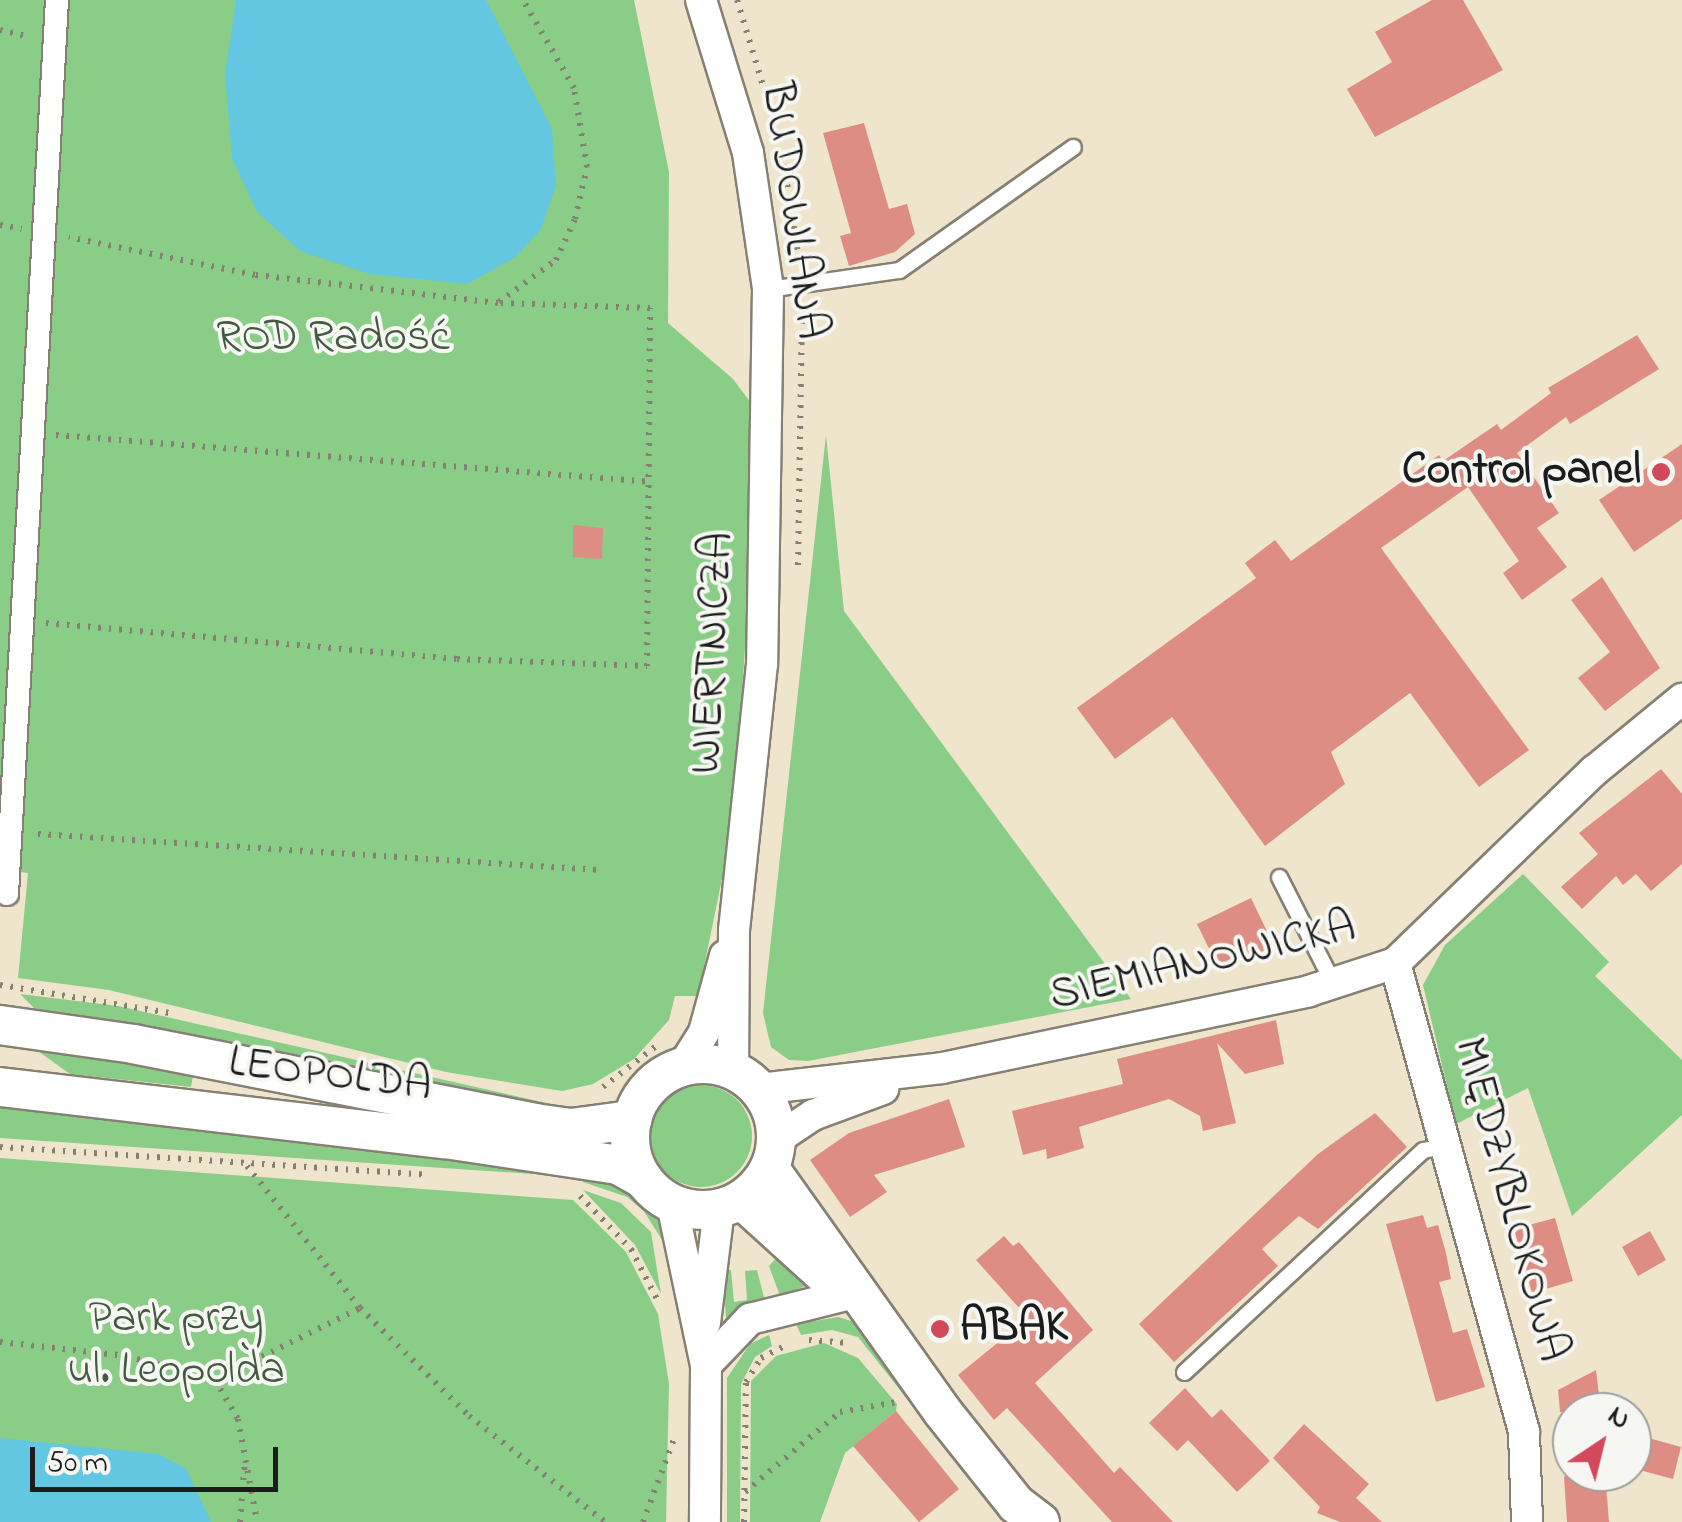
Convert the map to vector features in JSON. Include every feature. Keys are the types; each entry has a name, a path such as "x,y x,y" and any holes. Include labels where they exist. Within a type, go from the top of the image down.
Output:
{"street":[{"path":"7,894 57,0"},
{"name":"BUDOWLANA","path":"701,0 748,154 768,289 770,380"},
{"name":"WIERTNICZA","path":"671,1054 704,1032 734,930 762,664 770,380"},
{"name":"SIEMIANOWICKA","path":"774,1154 813,1114 942,1068 1334,984 1395,962 1594,770 1682,699"},
{"name":"WIERTNICZA","path":"734,930 746,1079"},
{"name":"MIĘDZYBLOKOWA","path":"1395,962 1524,1432 1527,1522"},
{"path":"0,1025 0,1036"},
{"name":"LEOPOLDA","path":"0,1025 102,1038 535,1123 572,1128 632,1120"},
{"path":"869,1334 774,1154 746,1079 671,1054 642,1096 632,1120 631,1152 644,1179 672,1204 731,1205 846,1295 869,1334 1016,1504 1040,1522"},
{"name":"SIEMIANOWICKA","path":"746,1079 942,1068"},
{"name":"LEOPOLDA","path":"0,1087 444,1138 613,1164 644,1179"},
{"path":"705,1522 705,1353 731,1205 774,1154"},
{"path":"672,1204 678,1255 705,1353"},
{"path":"705,1353 750,1319 846,1295"}],"lane":[{"path":"768,289 898,270 1073,147"},
{"path":"1279,877 1334,984"},
{"path":"1184,1372 1423,1150 1448,1145"}],"path":[{"path":"498,303 556,260 575,218 586,167 574,88 523,0"},
{"path":"0,225 254,275 498,303 650,308 652,482 647,666 457,658 23,620"},
{"path":"34,433 652,482"},
{"path":"10,832 600,870"},
{"path":"597,1090 671,1054"},
{"path":"0,1147 441,1176"},
{"path":"246,1165 360,1308 470,1416 605,1522"},
{"path":"572,1188 631,1249 665,1312"},
{"path":"0,1342 127,1356 215,1380 360,1308"},
{"path":"744,1522 746,1382 761,1358 816,1338 846,1340 869,1334"},
{"path":"215,1380 238,1419 257,1522"},
{"path":"890,1386 910,1413"},
{"path":"744,1493 840,1412 902,1401"},
{"path":"644,1522 678,1424"},
{"path":"240,1522 246,1455"}],"green space":[{"name":"ROD Radość","path":"0,0 634,0 669,172 668,323 733,379 754,407 752,538 734,820 698,996 675,996 669,1020 634,1059 593,1084 562,1091 446,1072 109,990 18,978 28,873 0,870"},
{"path":"826,435 844,611 1131,999 808,1061 789,1060 771,1047 763,1013"},
{"path":"1523,874 1609,962 1595,976 1682,1060 1682,1115 1572,1216 1528,1088 1456,1124 1423,985 1445,945"},
{"path":"20,994 118,1006 551,1104 551,1113 35,1009"},
{"path":"35,1049 84,1051 193,1076 191,1087 70,1074"},
{"path":"701,1085 721,1089 737,1100 748,1116 752,1136 748,1156 737,1172 721,1183 701,1187 681,1183 665,1172 654,1156 650,1136 654,1116 665,1100 681,1089"},
{"path":"0,1105 547,1164 547,1175 0,1138"},
{"name":"Park przy ul. Leopolda","path":"0,1158 573,1200 626,1252 658,1314 669,1384 666,1522 0,1522"},
{"path":"585,1171 645,1202 664,1229 666,1246 643,1210 627,1197 583,1182"},
{"path":"583,1190 621,1203 651,1232 661,1294 635,1245"},
{"path":"785,1248 819,1281 780,1296 769,1266"},
{"path":"723,1270 731,1270 734,1302 747,1300 745,1271 757,1270 765,1301 726,1318"},
{"path":"838,1317 861,1324 926,1411 912,1405 858,1337 832,1330 801,1335 796,1324"},
{"path":"769,1335 772,1346 755,1357 741,1384 740,1522 727,1522 727,1378 750,1344"},
{"path":"824,1343 858,1358 897,1404 896,1411 845,1453 820,1522 750,1522 751,1381 776,1356"}],"water":[{"path":"236,0 486,0 552,129 556,186 540,231 514,258 467,284 370,274 300,251 257,212 232,158 225,75"},
{"path":"0,1438 158,1454 186,1469 211,1522 0,1522"}],"building":[{"path":"1432,0 1463,0 1503,70 1375,137 1347,89 1392,62 1375,32"},
{"path":"864,123 889,209 907,204 915,234 895,252 849,266 840,236 851,233 823,133"},
{"path":"1637,335 1659,369 1570,424 1566,417 1517,453 1559,513 1537,528 1567,567 1522,600 1503,573 1519,561 1468,487 1381,548 1529,750 1479,787 1410,693 1331,752 1345,784 1265,846 1172,717 1115,759 1077,708 1256,578 1245,563 1275,540 1291,561 1439,455 1443,461 1497,424 1501,430 1551,393 1548,388"},
{"name":"Control panel","path":"1682,444 1682,519 1634,552 1599,500"},
{"path":"573,525 603,528 602,559 573,557"},
{"path":"1602,577 1660,668 1605,711 1578,678 1610,652 1571,600"},
{"path":"1661,769 1682,794 1682,864 1651,891 1636,874 1623,885 1616,876 1582,909 1561,887 1598,854 1579,833"},
{"path":"1251,898 1274,946 1220,971 1197,924"},
{"path":"1276,1020 1284,1064 1245,1074 1217,1043 1236,1123 1203,1131 1200,1116 1169,1099 1079,1127 1084,1148 1047,1159 1046,1149 1023,1155 1012,1111 1123,1084 1117,1059"},
{"path":"949,1099 965,1147 874,1175 887,1192 850,1217 810,1160 849,1133"},
{"path":"1375,1113 1407,1147 1318,1229 1299,1216 1262,1249 1278,1266 1174,1362 1139,1324 1318,1154"},
{"path":"1423,1215 1427,1228 1438,1225 1446,1253 1451,1279 1439,1282 1453,1333 1467,1329 1485,1387 1436,1402 1386,1224"},
{"path":"1555,1218 1573,1281 1532,1293 1514,1229"},
{"path":"1650,1231 1666,1260 1638,1276 1622,1247"},
{"path":"1004,1236 1013,1246 1019,1242 1093,1330 1035,1383 1114,1473 1120,1467 1173,1522 1112,1522 1007,1408 994,1420 958,1375 1028,1318 976,1260"},
{"path":"1596,1370 1599,1392 1558,1390"},
{"path":"1185,1388 1212,1418 1221,1409 1270,1461 1237,1492 1188,1440 1177,1451 1149,1423"},
{"path":"896,1411 959,1489 919,1522 853,1446"},
{"path":"1304,1424 1369,1484 1356,1498 1382,1522 1340,1522 1317,1513 1320,1507 1273,1458"},
{"path":"1652,1439 1681,1447 1673,1479 1652,1473"},
{"path":"1565,1492 1607,1492 1609,1522 1567,1522"}],"place":[{"name":"Control panel","path":"1661,472"},
{"name":"ABAK","path":"940,1329"}]}
